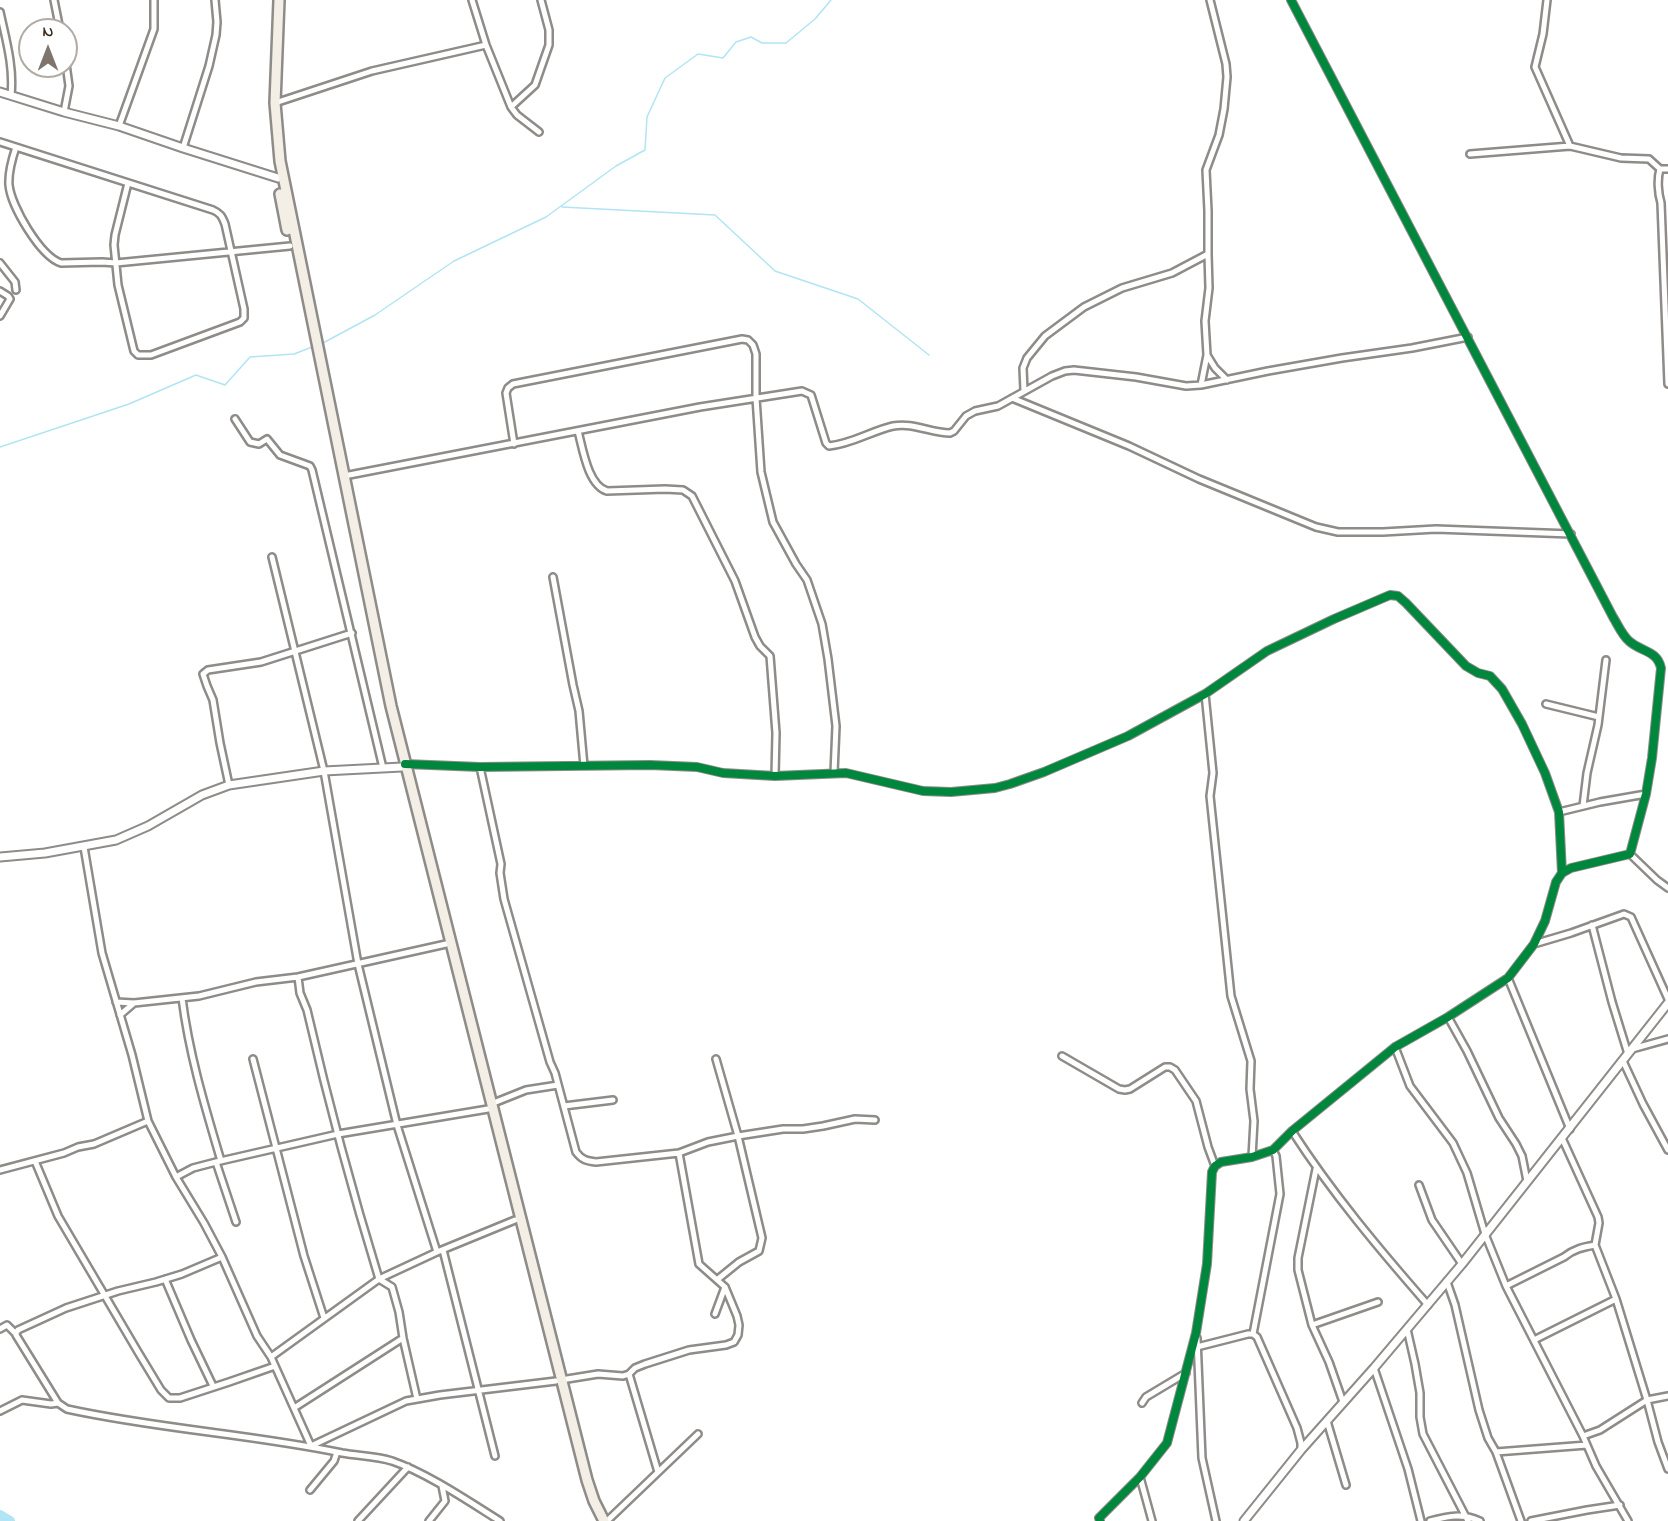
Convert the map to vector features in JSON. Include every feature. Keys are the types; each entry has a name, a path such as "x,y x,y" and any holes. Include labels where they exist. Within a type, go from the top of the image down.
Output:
{"main road":[{"path":"274,0 270,119 278,178 290,246 379,674 582,1482 598,1521"},
{"path":"279,0 275,102 280,161 403,765 455,973"},
{"path":"489,1107 515,1220 558,1381 586,1480 594,1501 606,1521"}],"street":[{"path":"54,0 58,18"},
{"path":"119,126 154,28 154,0"},
{"path":"183,148 216,35 215,0"},
{"path":"472,0 486,45 511,107 517,115 539,132"},
{"path":"511,107 535,85 549,45 549,30 541,0"},
{"path":"1201,385 1207,356 1205,321 1209,288 1209,211 1206,170 1219,135 1227,76 1210,0"},
{"path":"1291,0 1622,632 1629,641 1654,655 1659,661 1661,668 1646,794 1630,854"},
{"path":"1547,0 1543,34 1535,67 1570,146"},
{"path":"0,12 12,69 10,95"},
{"path":"275,102 372,70 486,45"},
{"path":"64,112 69,86 68,78"},
{"path":"0,92 119,126 278,178"},
{"path":"0,142 128,183 219,213 225,224 244,309 244,318 240,322 151,355 138,355 134,351 118,285 116,263 115,235 128,183"},
{"path":"1470,153 1570,146 1621,158 1649,159 1660,169 1668,169"},
{"path":"16,147 9,182 10,193 18,212 37,242 50,258 60,263 116,263 290,246"},
{"path":"1660,169 1658,174 1668,384"},
{"path":"1024,391 1023,368 1027,358 1045,336 1084,307 1122,288 1172,273 1208,254"},
{"path":"0,263 15,282 16,290"},
{"path":"0,291 10,299 0,316"},
{"path":"344,476 700,407 802,391 811,395 826,443 831,446 892,426 913,425 950,433 966,416 975,411 998,406 1058,374 1074,370 1136,377 1186,386 1201,385 1268,371 1468,338"},
{"path":"514,444 506,393 513,384 742,339 748,340 753,345 756,354 756,398 761,472 773,522 807,580 822,624 836,726 834,773"},
{"path":"1207,356 1227,380"},
{"path":"1012,398 1316,527 1338,532 1436,529 1571,534"},
{"path":"235,419 250,442 259,444 267,440 280,455 310,466 312,470 383,768"},
{"path":"578,431 592,478 601,489 607,491 683,490 692,496 735,581 755,637 770,656 776,733 775,776"},
{"path":"272,557 324,771 357,964 398,1125 440,1251 495,1456"},
{"path":"553,577 579,711 584,766"},
{"path":"0,857 45,853 116,840 202,795 229,785 324,771 403,765 480,767 650,765 697,767 723,773 775,776 834,773 923,791 951,792 995,788 1044,772 1128,736 1205,694 1267,651 1390,595 1398,596 1406,603 1466,666 1478,673 1490,676 1502,689 1532,743 1560,812 1562,873"},
{"path":"229,785 213,700 203,674 208,670 261,662 352,633"},
{"path":"1583,806 1587,773 1599,717 1606,660"},
{"path":"1205,694 1213,774 1210,796 1231,996 1251,1061 1250,1089 1254,1121 1252,1157"},
{"path":"1545,704 1599,717"},
{"path":"480,767 501,864 500,879 504,899 576,1152 581,1158 596,1162 679,1153 708,1142 738,1136 783,1129 803,1129 855,1119 874,1120"},
{"path":"1560,812 1646,794"},
{"path":"84,847 102,952 148,1121 176,1177 222,1257 256,1336 271,1357 311,1446"},
{"path":"1098,1520 1140,1477 1167,1443 1197,1333 1207,1264 1212,1172 1215,1166 1221,1162 1252,1157 1273,1150 1395,1047 1448,1017 1508,978 1534,944 1545,921 1556,882 1562,873 1571,868 1630,854"},
{"path":"1630,854 1668,888"},
{"path":"1244,1521 1301,1450 1462,1264 1668,1001 1628,914 1534,944"},
{"path":"1592,925 1612,1002 1630,1052"},
{"path":"116,1002 134,1004 199,996 256,982 298,977 446,944"},
{"path":"298,977 300,993 307,1010 338,1134 379,1279 392,1287 417,1399"},
{"path":"1508,978 1570,1129"},
{"path":"182,998 187,1036 236,1222"},
{"path":"120,1015 134,1004"},
{"path":"1448,1017 1499,1118 1522,1156 1527,1181"},
{"path":"1630,1052 1668,1039"},
{"path":"1395,1047 1410,1086 1453,1143 1467,1173 1485,1234 1506,1286 1608,1489 1628,1521"},
{"path":"1062,1056 1119,1089 1125,1090 1165,1067 1170,1067 1196,1101 1215,1166"},
{"path":"253,1059 304,1256 324,1318"},
{"path":"716,1059 738,1136 762,1238 759,1251 739,1262 718,1279"},
{"path":"1623,1061 1668,1150"},
{"path":"176,1177 193,1168 219,1161 338,1134 489,1107 526,1090 558,1085"},
{"path":"564,1106 613,1100"},
{"path":"0,1170 94,1144 148,1121"},
{"path":"1293,1131 1316,1168 1374,1243 1428,1305"},
{"path":"1562,1138 1598,1217 1595,1245 1616,1299 1668,1469"},
{"path":"1253,1334 1280,1194 1276,1156 1273,1150"},
{"path":"311,1446 406,1401 598,1374 623,1376 645,1364 689,1350 726,1346 734,1341 738,1335 739,1325 725,1287 699,1264 679,1153"},
{"path":"35,1161 58,1216 161,1390 169,1398 180,1398 275,1365"},
{"path":"1316,1168 1298,1266 1312,1325 1329,1362 1343,1402"},
{"path":"1419,1185 1432,1220 1462,1264"},
{"path":"271,1357 379,1279 515,1220"},
{"path":"1506,1286 1564,1257 1571,1251 1595,1245"},
{"path":"16,1334 18,1330 66,1308 182,1274 222,1257"},
{"path":"165,1279 190,1340 213,1386"},
{"path":"1447,1282 1455,1305 1479,1410 1521,1521"},
{"path":"715,1314 725,1287"},
{"path":"1534,1340 1616,1299"},
{"path":"1312,1325 1378,1302"},
{"path":"0,1329 7,1325 16,1334 58,1403 67,1409 389,1460 408,1467 442,1486 491,1519 500,1521"},
{"path":"1407,1329 1420,1394 1420,1417 1424,1434 1466,1518"},
{"path":"1197,1333 1202,1458 1216,1521"},
{"path":"1197,1347 1248,1334 1257,1337 1297,1428 1301,1450"},
{"path":"294,1408 403,1338"},
{"path":"1374,1368 1408,1469 1421,1521"},
{"path":"1142,1403 1146,1397 1186,1373"},
{"path":"628,1374 658,1472"},
{"path":"1583,1436 1600,1430 1647,1400 1668,1396"},
{"path":"0,1411 22,1400 58,1403"},
{"path":"1327,1421 1346,1485"},
{"path":"606,1521 698,1434"},
{"path":"1496,1452 1587,1445"},
{"path":"310,1490 334,1461 337,1452"},
{"path":"358,1521 408,1467"},
{"path":"1140,1477 1152,1521"},
{"path":"429,1521 445,1501 442,1486"},
{"path":"1531,1521 1620,1505"},
{"path":"1430,1521 1452,1515 1480,1521"}],"waterway":[{"path":"323,343 375,315 454,261 546,217 616,166 645,150 647,117 665,78 698,54 723,58 736,42 751,37 762,43 786,43 815,19 831,0"},
{"path":"562,207 715,215 775,271 858,299 929,355"},
{"path":"0,447 129,404 196,375 225,385 250,357 294,354 312,347"},
{"path":"0,1515 10,1521"}],"cycle path":[{"path":"1100,1521 1099,1518 1140,1477 1167,1443 1196,1333 1207,1264 1212,1172 1215,1166 1221,1162 1252,1157 1273,1150 1292,1131 1395,1047 1448,1017 1508,978 1534,944 1545,921 1556,882 1562,873 1571,868 1630,854 1646,794 1652,758 1661,668 1659,662 1652,654 1627,639 1613,617 1291,0"},
{"path":"405,764 480,767 650,765 697,767 723,773 775,776 846,773 923,791 951,792 995,788 1044,772 1128,736 1205,694 1267,651 1390,595 1398,596 1406,603 1466,666 1478,673 1490,676 1502,689 1522,724 1545,773 1559,812 1562,873"}]}
